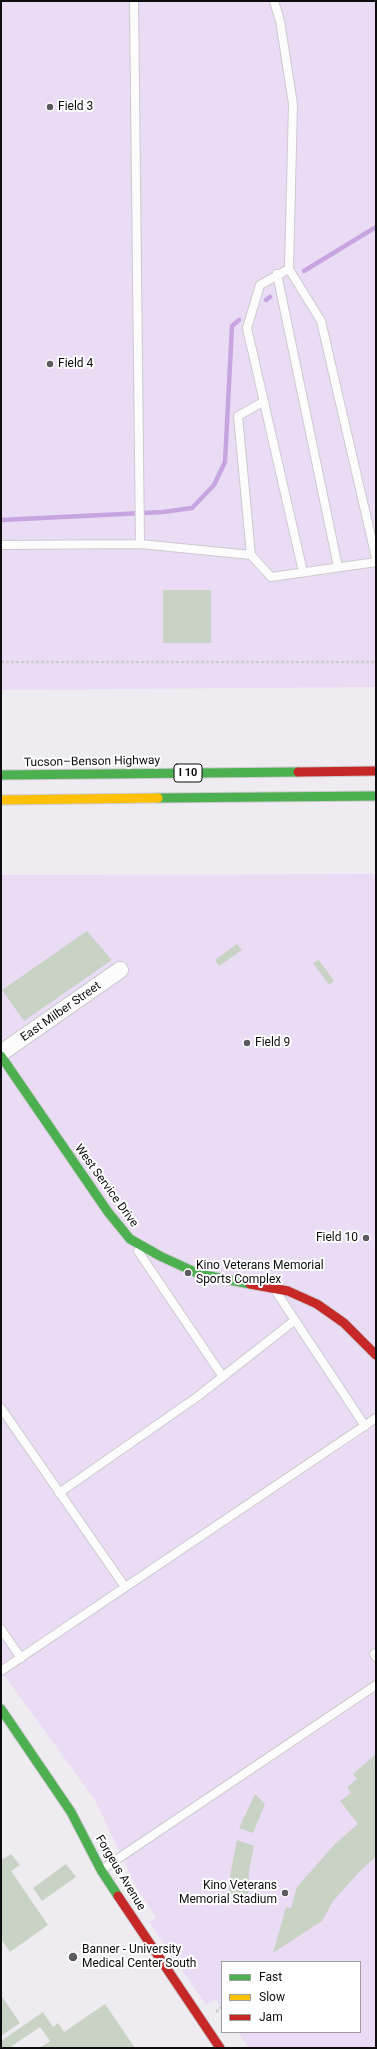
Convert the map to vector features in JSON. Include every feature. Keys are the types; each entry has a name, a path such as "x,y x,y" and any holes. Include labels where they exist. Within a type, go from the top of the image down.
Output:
{"main road":[{"name":"Tucson–Benson Highway","path":"1,775 376,771"},
{"name":"I 10","path":"1,800 376,796"},
{"name":"West Service Drive","path":"1,1056 108,1212 130,1239 160,1256 199,1274 273,1287 288,1291 317,1304 344,1323 376,1355"},
{"name":"Forgeus Avenue","path":"1,1709 71,1812 101,1870 220,2048"}],"street":[{"name":"East Milber Street","path":"1,1053 120,970"}],"lane":[{"path":"134,1 140,544"},
{"path":"274,1 280,21 293,104 289,269 321,321 376,558"},
{"path":"289,269 277,274 260,285 247,328 303,572"},
{"path":"277,274 338,567"},
{"path":"263,402 238,416 251,555 271,577 376,562"},
{"path":"1,545 140,544 251,555"},
{"path":"130,1239 222,1377"},
{"path":"273,1287 365,1426"},
{"path":"59,1493 222,1377 295,1320"},
{"path":"1,1408 125,1588"},
{"path":"1,1671 376,1418"},
{"path":"1,1629 21,1658"},
{"path":"376,1652 374,1654 376,1657"},
{"path":"101,1870 376,1685"}],"path":[{"path":"1,662 376,662"}],"shaded area":[{"path":"1,1 376,1 376,687 1,690"},
{"name":"Kino Veterans Memorial Sports Complex","path":"376,874 376,2048 249,2048 239,2033 361,2033 361,1961 221,1961 221,2008 216,2000 206,2005 149,1922 156,1918 135,1885 95,1800 1,1671 1,875"}],"building":[{"path":"163,590 211,590 211,643 163,643"},
{"path":"87,931 112,960 24,1021 2,990"},
{"path":"237,944 242,950 219,966 215,960"},
{"path":"319,960 334,981 329,985 313,963"},
{"path":"376,1754 376,1857 361,1870 333,1901 322,1921 273,1953 286,1907 291,1908 297,1887 335,1844 358,1824 340,1801 351,1793 347,1787 357,1779 353,1774"},
{"path":"255,1794 265,1804 253,1833 239,1828"},
{"path":"237,1840 254,1846 249,1871 248,1895 229,1894 229,1881"},
{"path":"11,1854 20,1865 11,1871 48,1925 10,1952 1,1939 1,1856 3,1859"},
{"path":"66,1864 76,1877 42,1901 33,1888"},
{"path":"1,1995 20,2023 1,2036"},
{"path":"105,2004 135,2048 40,2048 50,2041 40,2027 9,2048 1,2048 1,2041 43,2012 53,2027 58,2023 64,2032"}],"waterway":[{"path":"304,271 376,227"},
{"path":"266,300 270,297"},
{"path":"1,520 163,512 192,508 214,485 225,462 232,326 239,320"}],"traffic: fast":[{"path":"1,775 298,772"},
{"path":"158,798 376,796"},
{"path":"1,1056 108,1212 130,1239 160,1256 199,1274 250,1284"},
{"path":"1,1709 71,1812 101,1870 118,1896"}],"traffic: slow":[{"path":"1,800 158,798"}],"traffic: jam":[{"path":"298,772 376,771"},
{"path":"250,1284 288,1291 317,1304 344,1323 376,1355"},
{"path":"118,1896 220,2048"}],"place":[{"name":"Field 3","path":"50,107"},
{"name":"Field 4","path":"50,364"},
{"name":"Field 9","path":"247,1043"},
{"name":"Field 10","path":"366,1238"},
{"name":"Kino Veterans Memorial Sports Complex","path":"188,1273"},
{"name":"Kino Veterans Memorial Stadium","path":"285,1893"},
{"name":"Banner - University Medical Center South","path":"73,1957"}]}
